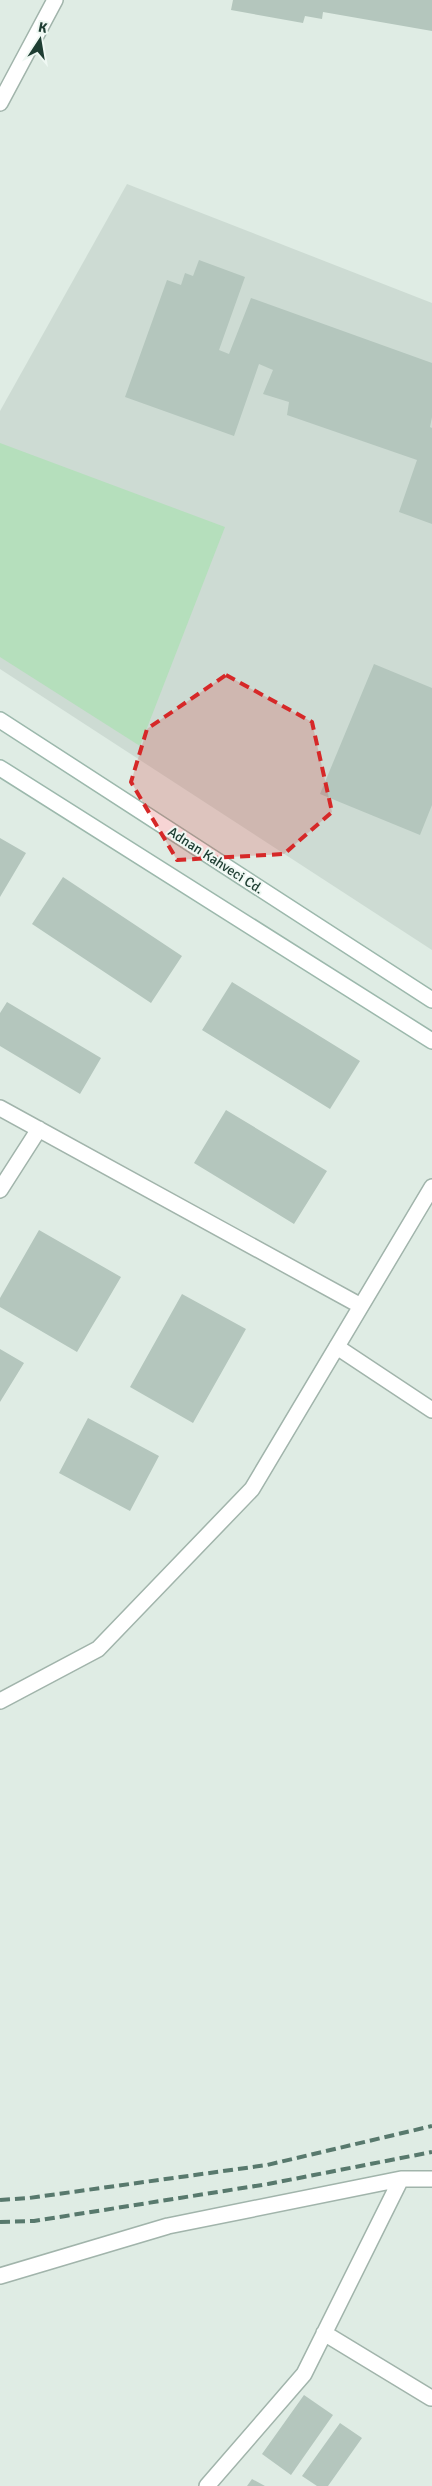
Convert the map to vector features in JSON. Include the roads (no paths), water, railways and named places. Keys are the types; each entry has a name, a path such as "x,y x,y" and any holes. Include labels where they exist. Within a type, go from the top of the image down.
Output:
{"street":[{"path":"0,103 55,0"},
{"name":"Adnan Kahveci Cd.","path":"0,720 432,1000"},
{"path":"0,768 432,1041"},
{"path":"0,1108 362,1306"},
{"path":"0,1190 39,1129"},
{"path":"0,1701 98,1649 252,1489 432,1187"},
{"path":"337,1347 432,1410"},
{"path":"207,2486 304,2374 401,2179"},
{"path":"0,2276 168,2226 401,2179 432,2179"},
{"path":"324,2334 431,2398"}],"railway":[{"path":"0,2200 29,2198 267,2165 432,2126"},
{"path":"0,2222 34,2221 268,2184 432,2152"}]}
